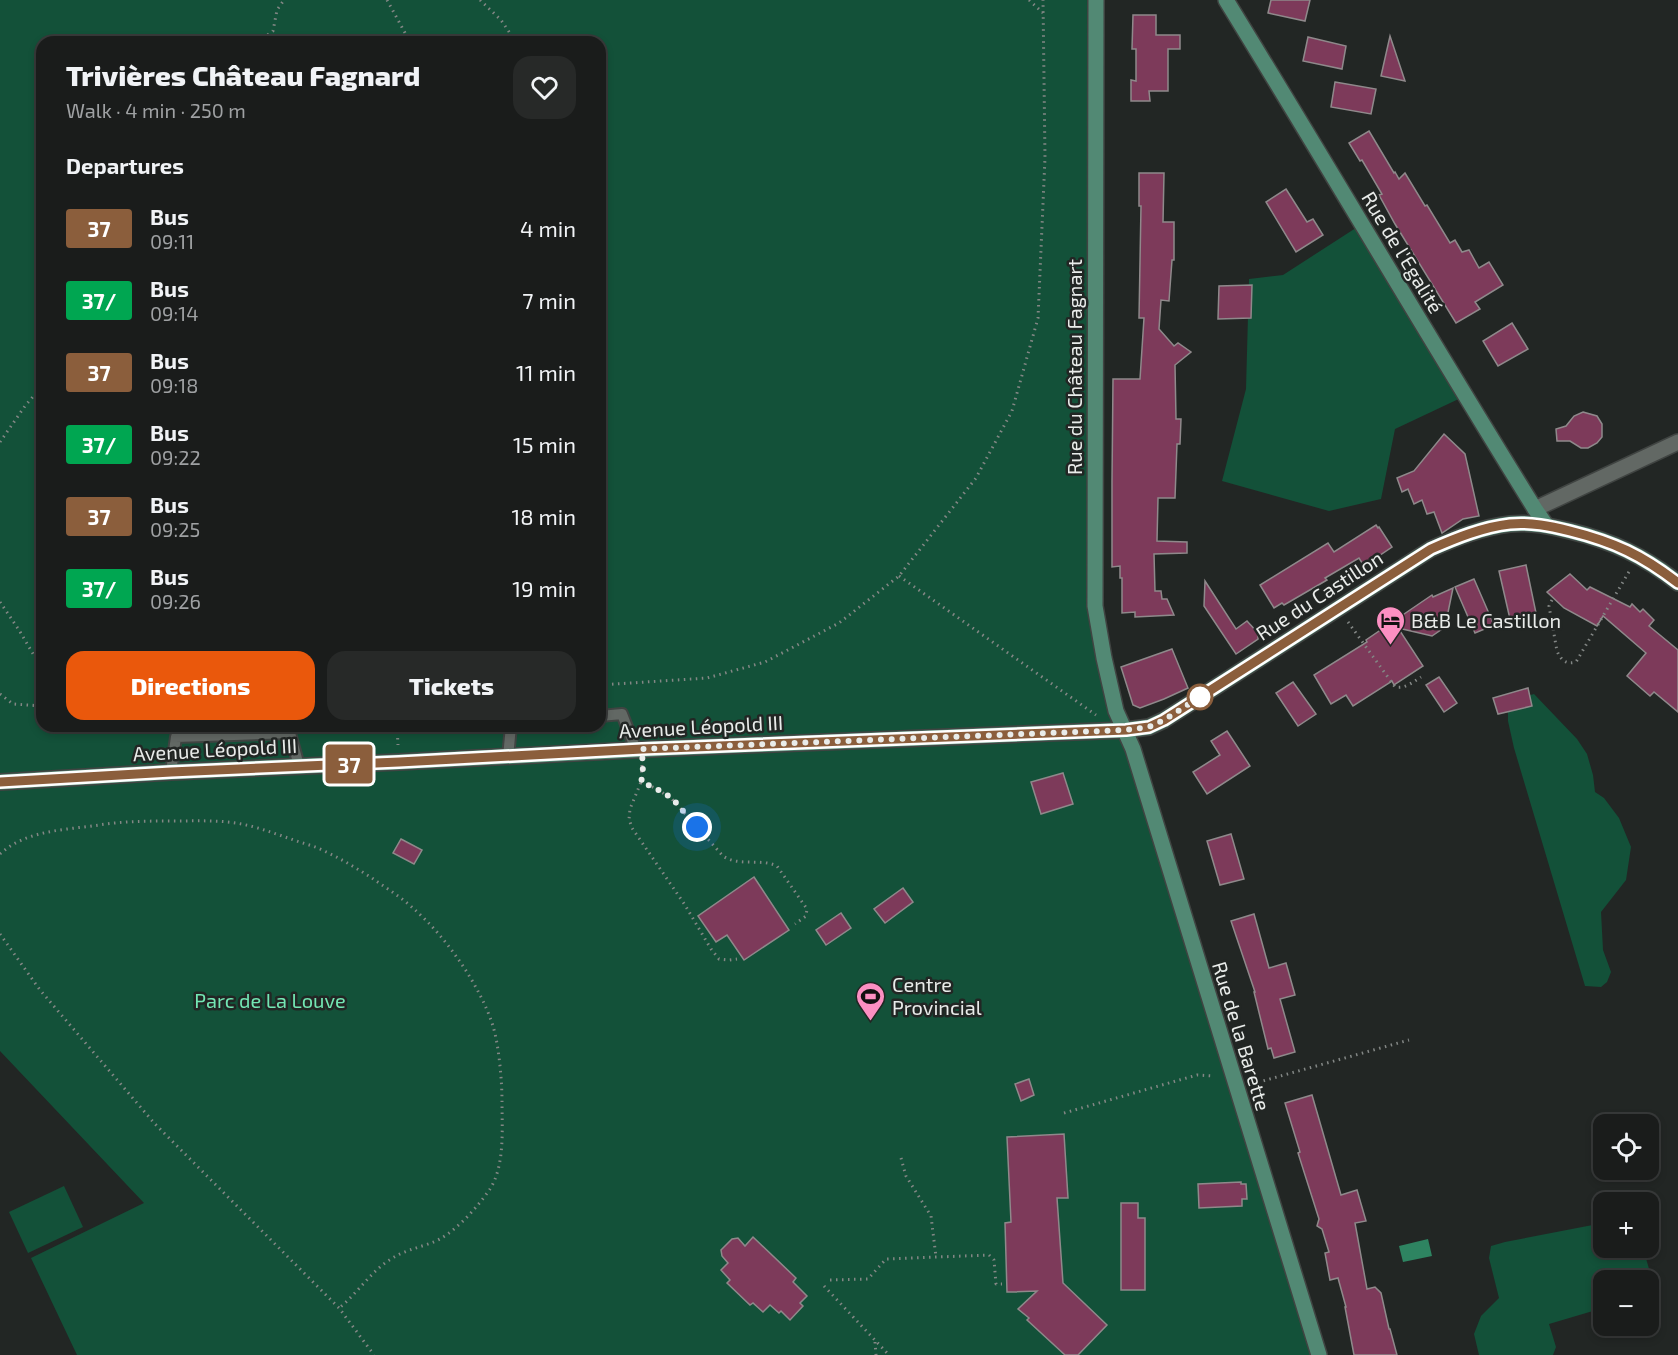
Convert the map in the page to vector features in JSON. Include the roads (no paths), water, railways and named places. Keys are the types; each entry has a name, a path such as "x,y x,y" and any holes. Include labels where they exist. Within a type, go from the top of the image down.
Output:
{"street":[{"name":"Rue du Château Fagnart","path":"1096,0 1095,606 1104,658 1121,730"},
{"name":"Rue de l'Egalité","path":"1226,0 1546,525"},
{"path":"1535,509 1678,442"},
{"name":"Rue du Castillon","path":"1121,730 1149,727 1164,720 1431,549 1460,536 1510,524 1546,525 1598,538 1623,548 1678,583"},
{"name":"Avenue Léopold III","path":"0,782 639,749 1121,730"},
{"name":"Rue de la Barette","path":"1121,730 1136,758 1318,1355"}],"lane":[{"path":"606,715 622,714 639,749"},
{"path":"508,757 510,732"},
{"path":"171,772 176,737 291,733 299,766"}],"place":[{"name":"B&B Le Castillon","path":"1390,646"},
{"name":"Centre Provincial","path":"871,1022"}],"park label":[{"name":"Parc de La Louve","path":"270,1000"}]}
